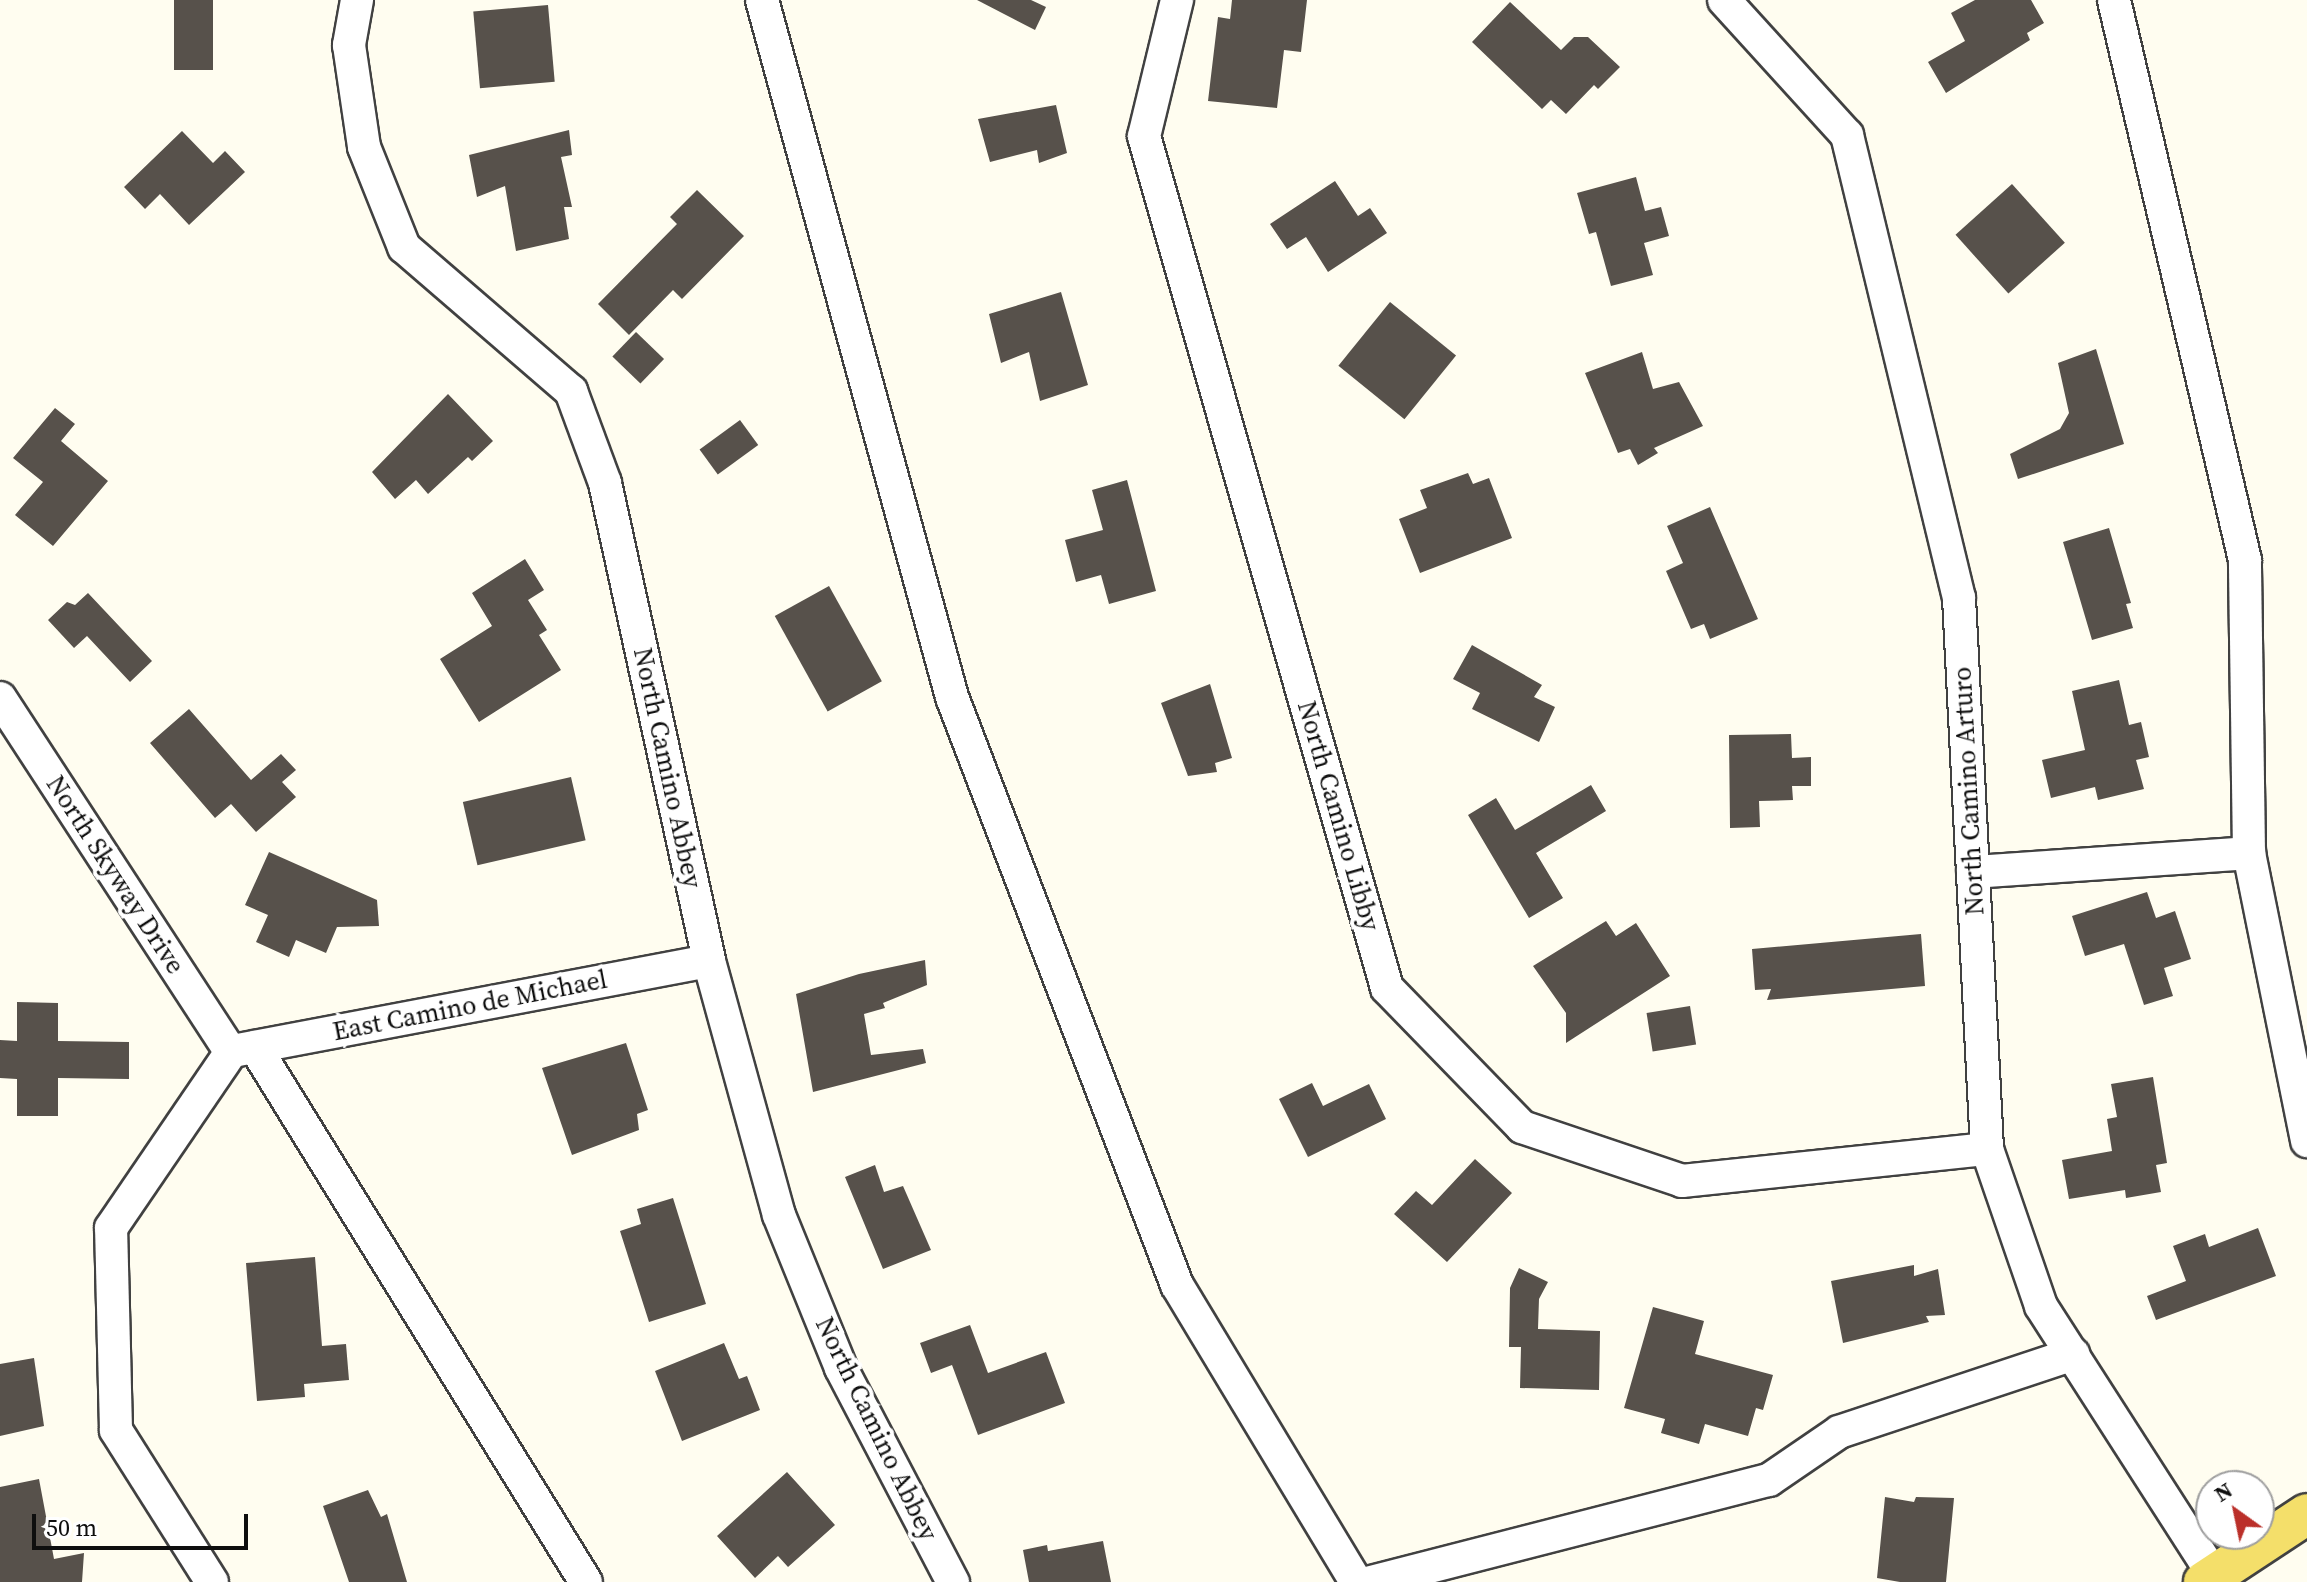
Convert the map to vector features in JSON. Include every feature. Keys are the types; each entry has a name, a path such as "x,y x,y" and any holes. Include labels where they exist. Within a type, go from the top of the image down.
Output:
{"main road":[{"path":"2212,1580 2307,1514"}],"street":[{"name":"North Camino Abbey","path":"357,0 349,45 364,147 404,247 571,391 601,470 709,961 779,1215 841,1368 953,1582"},
{"path":"762,0 952,697 1177,1285 1356,1582"},
{"name":"North Camino Libby","path":"1177,0 1144,136 1387,988 1522,1127 1682,1181 1987,1149"},
{"name":"North Camino Arturo","path":"1724,0 1847,135 1959,598 1987,1149 2041,1306 2212,1580"},
{"path":"2114,0 2245,560 2249,853 2307,1141"},
{"name":"North Skyway Drive","path":"0,698 243,1050 586,1582"},
{"path":"1973,872 2249,853"},
{"name":"East Camino de Michael","path":"243,1050 709,961"},
{"path":"212,1582 116,1430 111,1228 243,1050"},
{"path":"1371,1582 1769,1480 1839,1432 2073,1354"}],"building":[{"path":"174,0 213,0 213,70 174,70"},
{"path":"977,0 1031,0 1046,7 1035,30"},
{"path":"1232,0 1307,0 1301,52 1284,50 1277,108 1208,101 1218,17 1230,19"},
{"path":"1975,0 2031,0 2044,23 2027,33 2030,40 1946,93 1928,62 1965,41 1951,13"},
{"path":"1510,2 1561,50 1574,37 1588,37 1620,67 1598,89 1594,85 1566,114 1551,100 1542,109 1472,42"},
{"path":"548,5 555,82 480,88 473,12"},
{"path":"1056,105 1067,153 1039,163 1037,150 990,162 978,119"},
{"path":"569,130 572,155 561,157 572,207 564,207 569,239 516,251 505,186 477,197 469,155"},
{"path":"182,131 213,163 225,151 245,172 189,225 160,194 145,209 124,187"},
{"path":"1636,177 1645,211 1661,207 1669,236 1644,243 1653,275 1611,286 1596,232 1589,234 1577,193"},
{"path":"1335,181 1358,216 1370,208 1387,233 1328,272 1306,237 1287,249 1270,224"},
{"path":"2012,184 2065,243 2008,294 1956,235"},
{"path":"697,190 744,236 682,299 673,290 629,335 598,304 677,224 670,217"},
{"path":"1061,292 1088,385 1040,401 1029,352 1001,363 989,314"},
{"path":"1390,302 1456,355 1404,419 1338,366"},
{"path":"636,332 664,359 640,384 612,356"},
{"path":"2096,349 2124,444 2018,479 2010,454 2060,429 2069,413 2058,363"},
{"path":"1642,352 1653,389 1679,382 1703,426 1654,448 1658,453 1638,465 1630,449 1618,453 1585,373"},
{"path":"448,394 493,441 472,461 468,457 428,494 416,480 395,499 372,472"},
{"path":"55,408 75,424 61,441 108,481 53,546 15,515 43,482 13,458"},
{"path":"740,420 758,445 718,474 700,449"},
{"path":"1468,473 1473,484 1489,478 1512,538 1420,573 1399,519 1427,508 1420,490"},
{"path":"1127,480 1156,591 1109,604 1101,575 1076,582 1065,540 1103,530 1092,490"},
{"path":"1710,507 1758,619 1710,639 1704,624 1691,629 1666,571 1683,563 1667,526"},
{"path":"2109,528 2131,603 2126,604 2133,628 2092,640 2063,542"},
{"path":"525,559 544,590 528,600 547,630 539,635 561,670 479,722 440,659 492,626 472,593"},
{"path":"829,586 882,681 828,711 775,616"},
{"path":"88,593 152,661 130,682 87,636 74,648 48,620 67,602 75,605"},
{"path":"1472,645 1542,685 1534,697 1555,707 1539,742 1472,709 1480,693 1453,679"},
{"path":"2119,680 2129,725 2141,722 2149,757 2136,760 2144,789 2098,800 2095,787 2051,798 2042,760 2085,750 2072,691"},
{"path":"1210,684 1232,758 1215,763 1217,772 1188,776 1161,703"},
{"path":"189,709 251,780 281,754 296,770 282,782 296,797 256,832 231,804 215,818 150,743"},
{"path":"1791,734 1792,758 1811,757 1811,786 1792,786 1793,800 1759,801 1760,827 1730,828 1729,735"},
{"path":"571,777 586,840 477,865 463,802"},
{"path":"1591,785 1606,811 1536,853 1563,898 1529,918 1468,815 1496,798 1515,830"},
{"path":"269,852 377,900 379,926 337,927 326,953 296,940 289,957 256,942 268,915 245,905"},
{"path":"2147,892 2156,918 2175,911 2191,959 2164,968 2173,996 2144,1005 2124,944 2085,956 2072,916"},
{"path":"1606,921 1616,936 1636,923 1670,976 1566,1043 1566,1013 1533,966"},
{"path":"1921,934 1925,986 1767,1000 1771,989 1755,990 1752,949"},
{"path":"925,960 927,985 883,1003 885,1008 864,1014 871,1055 923,1049 926,1063 813,1092 796,994 859,974"},
{"path":"17,1002 58,1003 58,1041 129,1042 129,1079 58,1078 58,1116 17,1116 17,1079 0,1078 0,1040 17,1041"},
{"path":"1690,1006 1696,1045 1653,1051 1647,1013"},
{"path":"626,1043 648,1110 637,1114 639,1130 572,1155 542,1068"},
{"path":"2153,1077 2167,1163 2156,1165 2161,1192 2126,1198 2125,1190 2069,1199 2062,1160 2112,1151 2107,1119 2117,1117 2111,1084"},
{"path":"1312,1083 1323,1106 1369,1084 1386,1119 1308,1157 1279,1099"},
{"path":"1475,1159 1512,1193 1447,1262 1394,1214 1416,1191 1432,1205"},
{"path":"875,1165 884,1192 903,1186 931,1250 883,1269 845,1177"},
{"path":"673,1198 706,1304 649,1322 620,1231 641,1224 637,1209"},
{"path":"2258,1228 2276,1276 2156,1320 2147,1296 2186,1281 2173,1246 2205,1234 2209,1247"},
{"path":"315,1257 322,1346 346,1344 349,1380 304,1384 305,1397 257,1401 246,1263"},
{"path":"1914,1265 1914,1276 1938,1269 1945,1315 1926,1316 1929,1322 1843,1343 1831,1281"},
{"path":"1519,1268 1548,1282 1539,1299 1538,1329 1600,1331 1599,1390 1520,1388 1521,1347 1509,1347 1510,1288"},
{"path":"1653,1307 1704,1321 1695,1354 1773,1375 1763,1410 1756,1408 1748,1436 1705,1424 1699,1444 1661,1433 1665,1419 1624,1408"},
{"path":"970,1325 988,1373 1046,1352 1065,1403 978,1435 952,1365 931,1373 920,1343"},
{"path":"724,1343 739,1379 747,1376 760,1410 682,1441 655,1371"},
{"path":"34,1358 44,1426 0,1436 0,1364"},
{"path":"787,1472 835,1525 788,1567 778,1556 755,1578 717,1536"},
{"path":"39,1479 54,1559 84,1553 82,1582 0,1582 0,1487"},
{"path":"368,1490 381,1517 387,1514 407,1582 349,1582 323,1506"},
{"path":"1885,1497 1914,1502 1916,1497 1954,1498 1946,1582 1900,1582 1877,1578"},
{"path":"1103,1541 1111,1582 1029,1582 1023,1550 1047,1545 1048,1551"}]}
